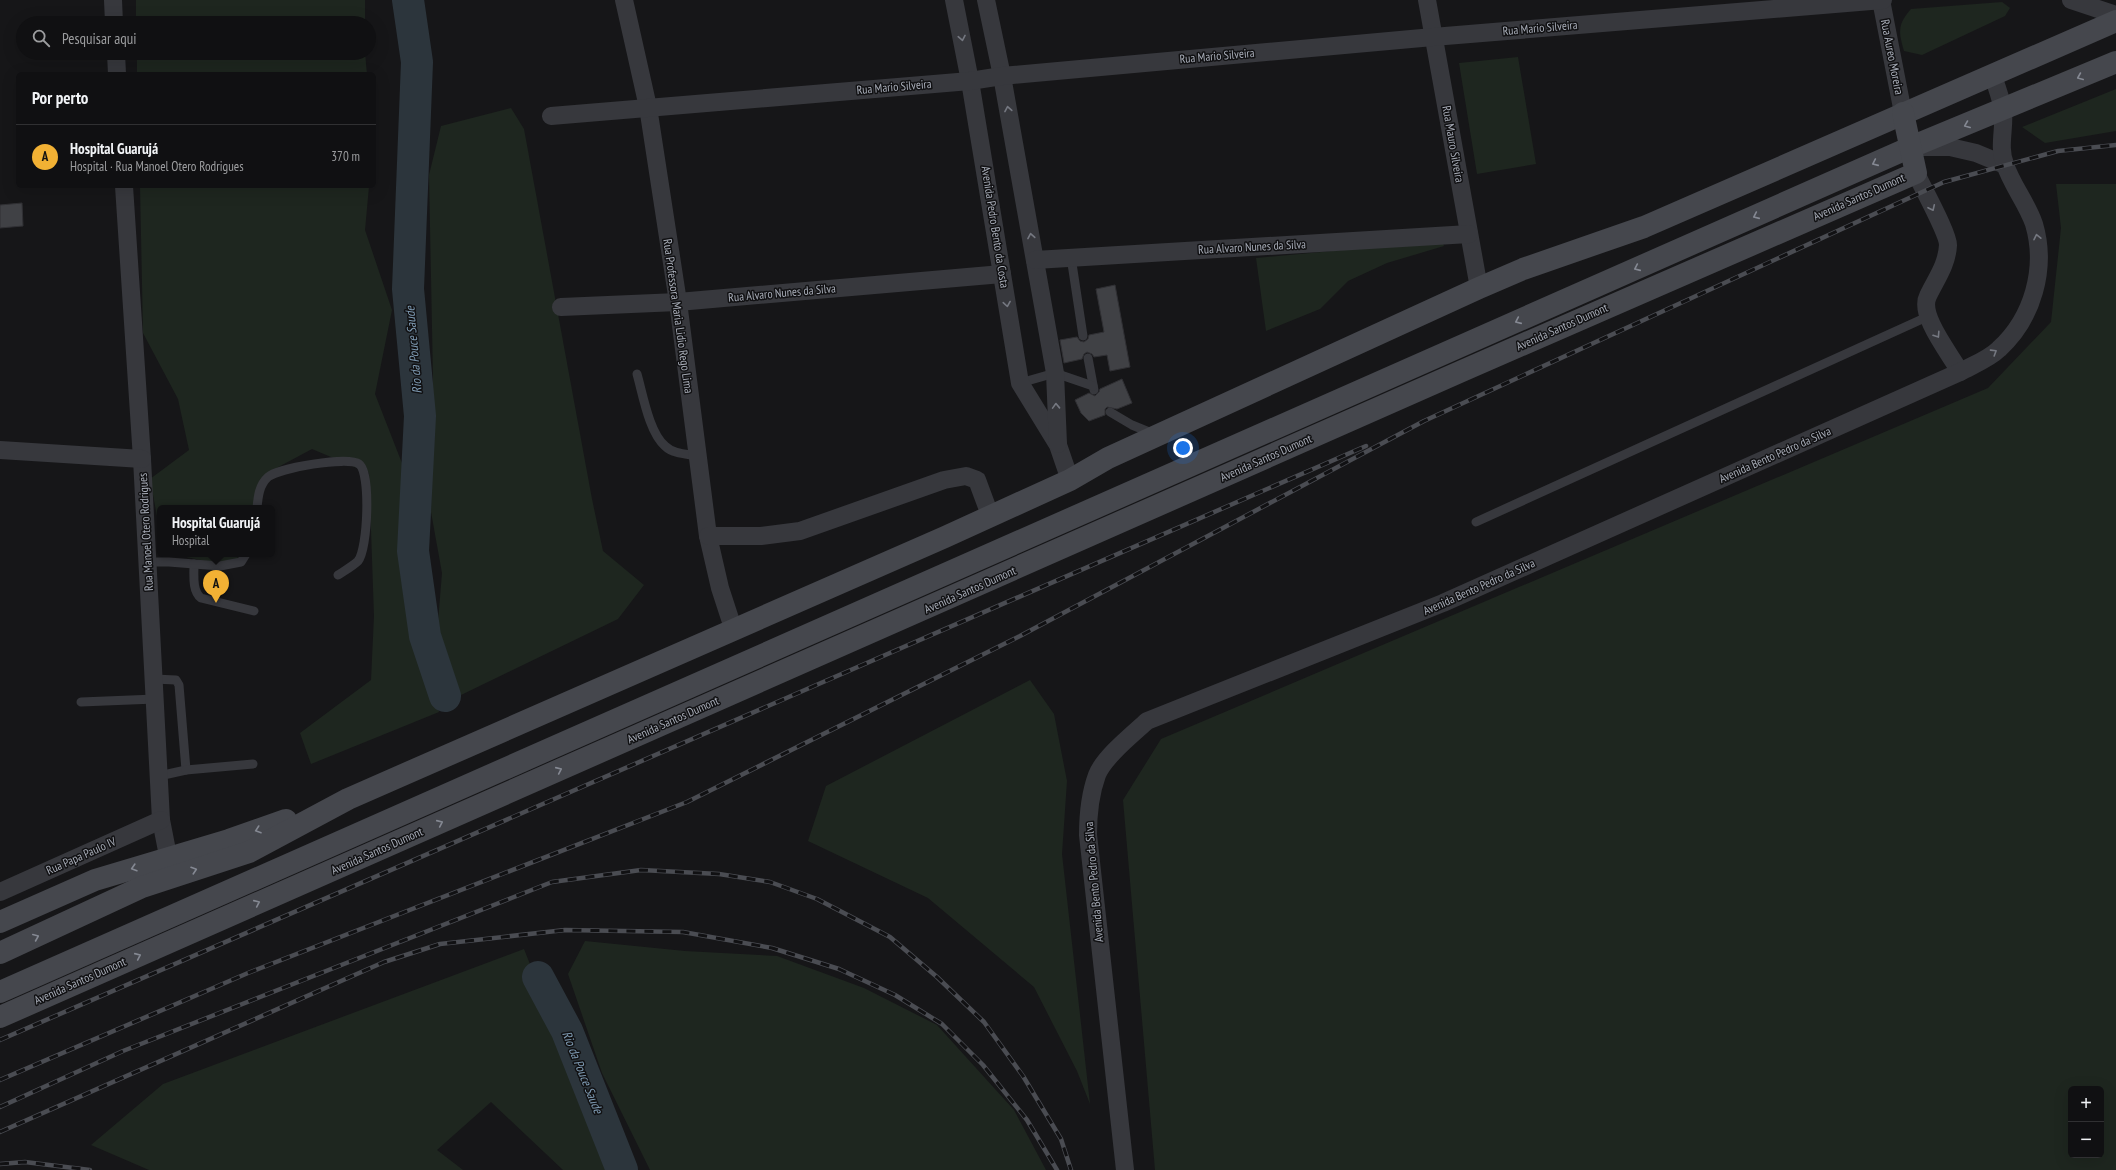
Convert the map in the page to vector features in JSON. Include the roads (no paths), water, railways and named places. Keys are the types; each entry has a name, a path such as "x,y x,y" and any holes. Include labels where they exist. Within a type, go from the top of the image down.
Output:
{"main road":[{"path":"0,922 95,880 170,868 249,852 348,799 734,631 1070,480 1108,458 1478,288 1523,269 1644,227 2116,21"},
{"path":"1911,147 2116,62"},
{"name":"Avenida Santos Dumont","path":"0,1017 1916,172 1903,113"},
{"name":"Avenida Santos Dumont","path":"0,992 1911,147"},
{"path":"0,953 142,887 170,868"}],"street":[{"path":"113,0 114,16"},
{"name":"Rua Professora Maria Lidio Rego Lima","path":"624,0 648,107 678,302 708,536 720,588 734,631"},
{"name":"Avenida Pedro Bento da Costa","path":"954,0 970,81 1020,383 1058,445 1070,480"},
{"name":"Avenida Pedro Bento da Costa","path":"986,0 1002,76 1055,373 1058,445"},
{"name":"Rua Mauro Silveira","path":"1427,0 1478,288"},
{"name":"Rua Mario Silveira","path":"551,116 970,81 1002,76 1433,37 1882,0"},
{"name":"Rua Aureo Moreira","path":"1882,0 1903,113"},
{"path":"2072,0 2116,15"},
{"path":"116,60 117,72"},
{"name":"Avenida Bento Pedro da Silva","path":"1125,1170 1088,835 1088,806 1098,773 1118,748 1148,721 1443,603 1960,372 1999,350 2016,330 2023,318 2034,293 2040,265 2034,224 2019,190 2005,165 2002,145 2003,110 1993,75"},
{"path":"1911,147 1950,147 1976,153 2005,165"},
{"path":"1916,172 1948,244 1943,270 1927,298 1929,316 1932,328 1960,372"},
{"name":"Rua Manoel Otero Rodrigues","path":"124,188 142,459 161,820 170,868"},
{"name":"Rua Alvaro Nunes da Silva","path":"1035,260 1469,234"},
{"name":"Rua Alvaro Nunes da Silva","path":"561,307 678,302 1002,274"},
{"path":"0,450 142,459"},
{"path":"708,536 761,536 800,531 928,486 961,476 970,477 977,480 990,515"},
{"name":"Rua Papa Paulo IV","path":"0,892 161,820"}],"lane":[{"path":"1071,257 1083,336"},
{"path":"1476,522 1929,316"},
{"path":"1020,383 1055,373 1094,388 1088,358"},
{"path":"637,374 655,433 665,447 677,453 697,456"},
{"path":"1110,412 1132,425 1157,435"},
{"path":"258,505 261,486 268,477 287,469 347,461 358,463 363,467 367,522 364,546 358,561 338,575"},
{"path":"147,562 233,564 242,562 244,557"},
{"path":"194,564 195,588 197,595 201,598 254,611"},
{"path":"154,679 176,680 179,685 186,770"},
{"path":"81,702 154,699"},
{"path":"159,776 186,770 253,764"}],"waterway":[{"name":"Rio da Pouce Saude","path":"408,0 417,62 408,289 420,416 413,551 425,636 445,696"},
{"name":"Rio da Pouce Saude","path":"538,977 567,1031 622,1170"}],"railway":[{"path":"0,1080 248,973 687,802 1020,636 1424,421 1944,182 2058,151 2116,145"},
{"path":"0,1040 1366,446"},
{"path":"0,1107 123,1051 552,882 641,870 719,874 770,882 817,899 890,937 937,977 984,1022 1023,1076 1061,1139 1071,1170"},
{"path":"0,1132 384,962 440,944 565,930 683,932 772,948 839,969 895,995 942,1024 983,1065 1027,1120 1057,1170"},
{"path":"0,1164 25,1162 90,1170"}],"place":[{"name":"Hospital Guarujá","path":"216,603"}]}
